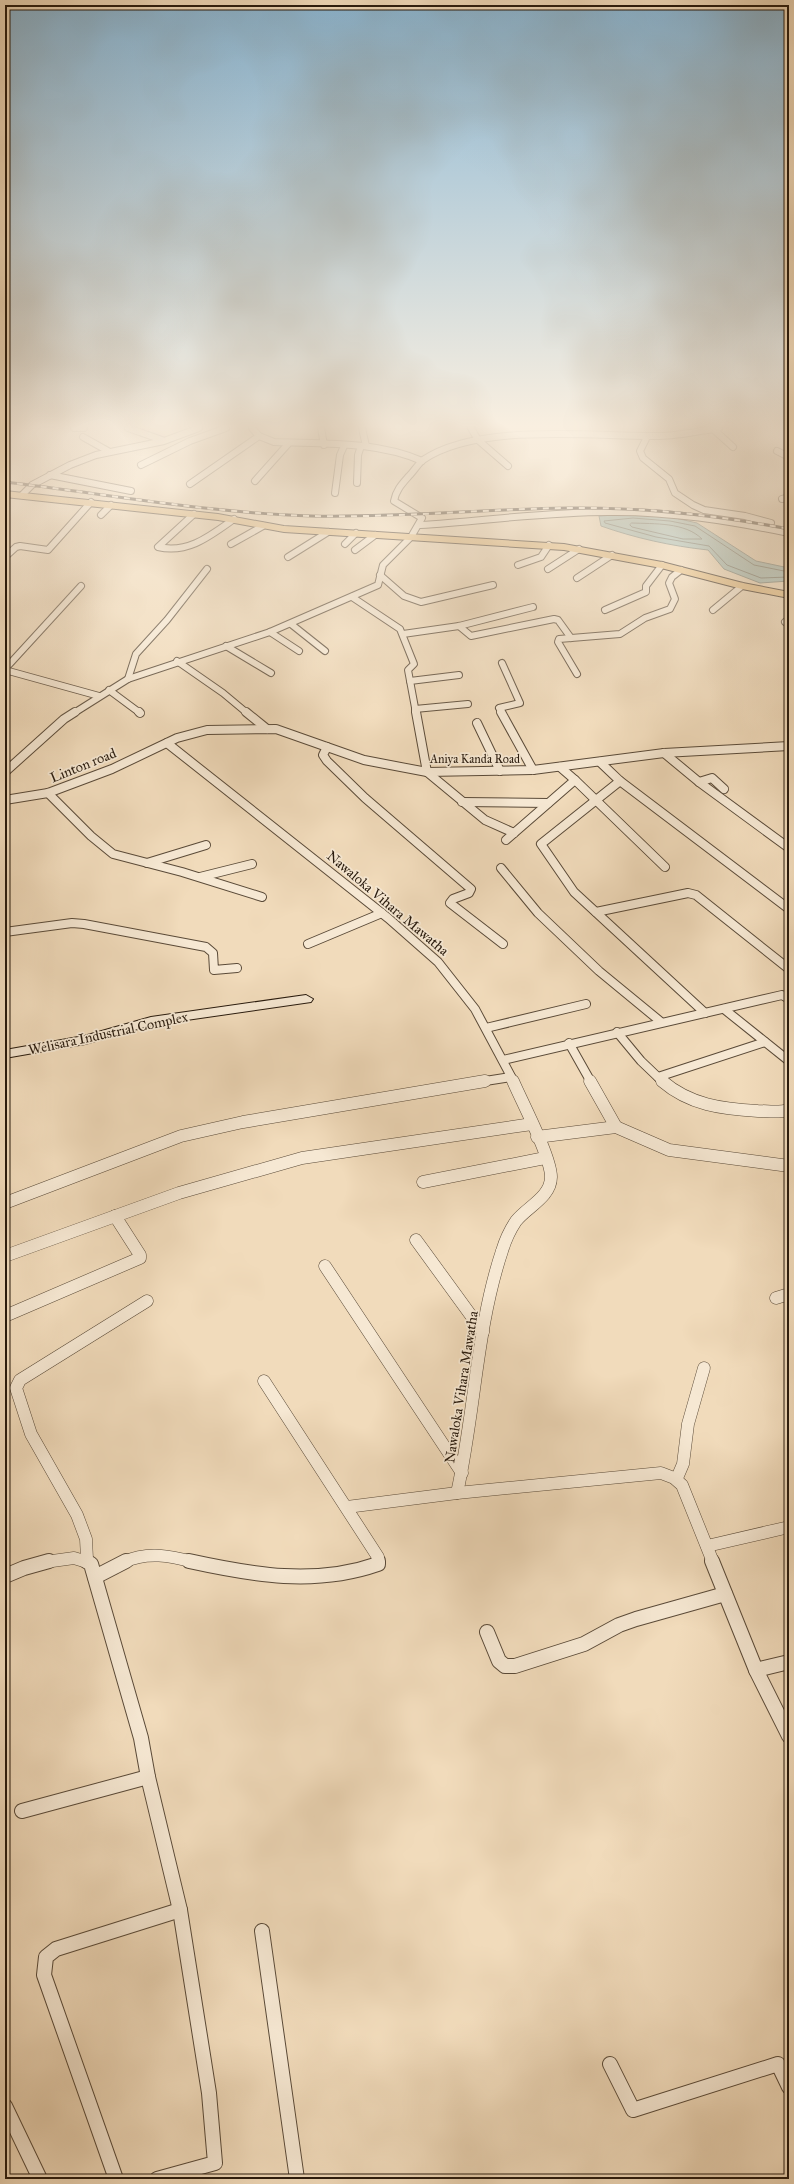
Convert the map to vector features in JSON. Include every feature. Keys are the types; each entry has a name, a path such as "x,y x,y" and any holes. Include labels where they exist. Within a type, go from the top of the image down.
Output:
{"main road":[{"path":"297,530 549,545 579,549 662,565 742,586 789,596"}],"street":[{"path":"5,557 16,547 20,546 48,550 66,530"},
{"path":"177,530 158,547 186,549 195,546 218,530"},
{"path":"232,544 256,530"},
{"path":"5,772 64,719 128,679 177,661 270,632 378,585 384,563 412,537 417,530"},
{"path":"774,530 789,533"},
{"path":"288,557 328,532"},
{"path":"345,544 356,534"},
{"path":"355,550 375,535"},
{"path":"518,565 541,557 549,545"},
{"path":"548,569 579,549"},
{"path":"577,578 612,555"},
{"path":"605,610 646,592 646,586 662,565"},
{"path":"128,679 136,654 167,620 207,569"},
{"path":"577,674 558,642 559,639 620,634 645,618 665,612 670,609 675,599 669,583 670,580 681,570"},
{"path":"380,575 408,598 421,602 493,586"},
{"path":"81,586 46,622 5,670 99,696"},
{"path":"713,610 742,586"},
{"path":"352,597 400,629 403,634 414,664 408,670 427,772 486,820 514,833"},
{"path":"408,598 405,600 414,606 423,607 453,600"},
{"path":"403,634 459,626 533,607"},
{"path":"471,636 554,619 558,620 570,638"},
{"path":"290,624 325,651"},
{"path":"459,626 478,642"},
{"path":"270,632 299,651"},
{"path":"226,646 271,674"},
{"path":"177,661 223,692 267,729"},
{"path":"502,663 520,703 499,708 533,770"},
{"path":"410,681 459,675"},
{"path":"109,690 140,713"},
{"path":"415,709 468,704"},
{"path":"477,723 500,771"},
{"name":"Aniya Kanda Road","path":"167,743 207,730 276,729 364,760 427,772 533,770 664,753 789,746"},
{"name":"Linton road","path":"5,800 48,793 112,769 167,743"},
{"name":"Nawaloka Vihara Mawatha","path":"167,743 382,913 432,956 466,996 486,1028 503,1060 532,1124 551,1178 547,1190 516,1221 501,1254 483,1332 462,1473 457,1493"},
{"path":"326,747 323,755 332,766 365,798 471,889 469,893 453,899 450,903 503,944"},
{"path":"664,753 699,782 789,848"},
{"path":"600,762 620,781 789,909"},
{"path":"560,767 598,798 665,867"},
{"path":"699,782 712,778 724,789"},
{"path":"506,840 575,780"},
{"path":"620,781 541,844 574,892 706,1013"},
{"path":"48,793 91,836 113,854 262,897"},
{"path":"462,802 548,803"},
{"path":"146,863 206,845"},
{"path":"200,878 252,864"},
{"path":"501,868 538,913 599,971 660,1022"},
{"path":"596,912 688,893 696,895 789,969"},
{"path":"308,944 382,913"},
{"path":"5,932 72,923 84,924 206,947 213,953 214,970 236,968"},
{"path":"503,1060 660,1022 787,996"},
{"name":"Welisara Industrial Complex","path":"5,1054 80,1041 145,1022 306,999"},
{"path":"486,1028 586,1004"},
{"path":"724,1009 789,1061"},
{"path":"617,1032 637,1056 658,1077 676,1093 691,1101 717,1108 782,1112 789,1110"},
{"path":"658,1077 765,1042"},
{"path":"569,1043 616,1127"},
{"path":"5,1203 93,1171 181,1136 243,1122 356,1102 511,1078"},
{"path":"5,1256 179,1193 302,1158 532,1124"},
{"path":"537,1137 616,1127 669,1150 789,1166"},
{"path":"423,1182 545,1158"},
{"path":"5,1316 140,1258 140,1255 115,1216"},
{"path":"416,1240 483,1332"},
{"path":"324,1266 462,1473"},
{"path":"776,1298 789,1294"},
{"path":"87,1559 86,1538 78,1515 30,1434 16,1388 20,1380 147,1301"},
{"path":"677,1478 683,1464 688,1424 704,1368"},
{"path":"96,1577 126,1561 149,1555 272,1577 300,1578 360,1571 378,1564 378,1557 347,1507 264,1381"},
{"path":"347,1507 457,1493 657,1473 669,1474 677,1478 682,1484 756,1670 789,1736"},
{"path":"707,1546 789,1527"},
{"path":"5,1576 19,1568 75,1557 87,1559 92,1564 141,1738 148,1777 180,1910 209,2093 215,2163 157,2179"},
{"path":"486,1632 499,1661 505,1666 515,1666 584,1644 619,1625 636,1619 725,1594"},
{"path":"756,1670 789,1662"},
{"path":"22,1811 148,1777"},
{"path":"116,2179 44,1974 46,1957 56,1949 180,1910"},
{"path":"262,1931 297,2179"},
{"path":"610,2064 633,2110 778,2064 789,2087"},
{"path":"5,2106 40,2179"}],"water":[{"path":"614,530 708,530 756,561 789,568 789,581 760,583 724,569 708,550 653,541"}]}
